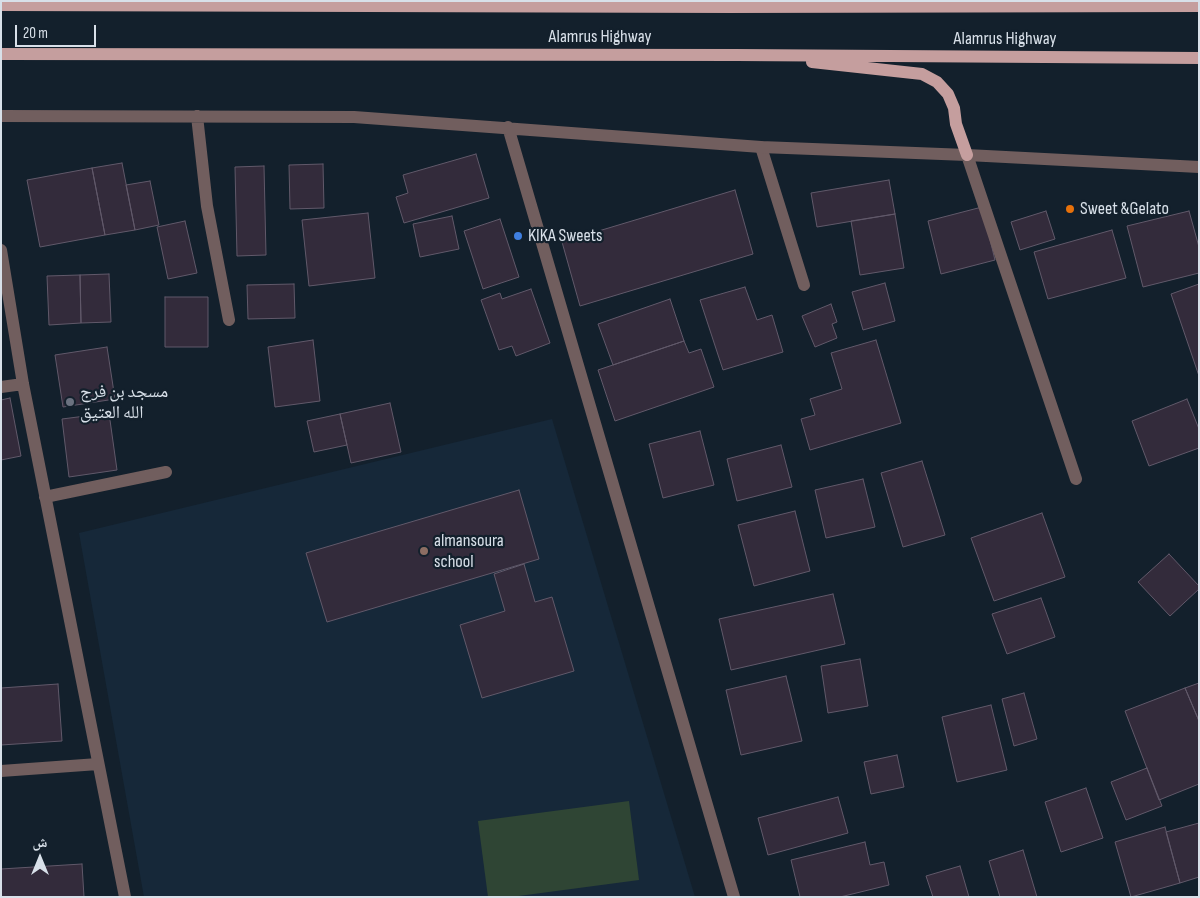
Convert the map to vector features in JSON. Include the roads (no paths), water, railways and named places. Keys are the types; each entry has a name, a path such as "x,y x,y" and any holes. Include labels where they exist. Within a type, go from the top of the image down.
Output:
{"main road":[{"path":"730,7 754,1"},
{"name":"Alamrus Highway","path":"1,5 1199,6"},
{"name":"Alamrus Highway","path":"1,54 1199,58"},
{"path":"737,55 922,74 937,82 948,94 954,108 956,124 966,155"}],"street":[{"path":"1,116 354,117 761,147 966,155 1198,168"},
{"path":"197,116 207,206 229,320"},
{"path":"508,127 734,897"},
{"path":"761,147 804,285"},
{"path":"966,155 1076,479"},
{"path":"1,250 23,384 125,897"},
{"path":"1,387 23,384"},
{"path":"45,497 166,472"},
{"path":"1,771 98,764"}],"place":[{"name":"Sweet &Gelato","path":"1070,209"},
{"name":"KIKA Sweets","path":"518,236"},
{"name":"مسجد بن فرج الله العتيق","path":"70,402"},
{"name":"almansoura school","path":"424,551"}]}
